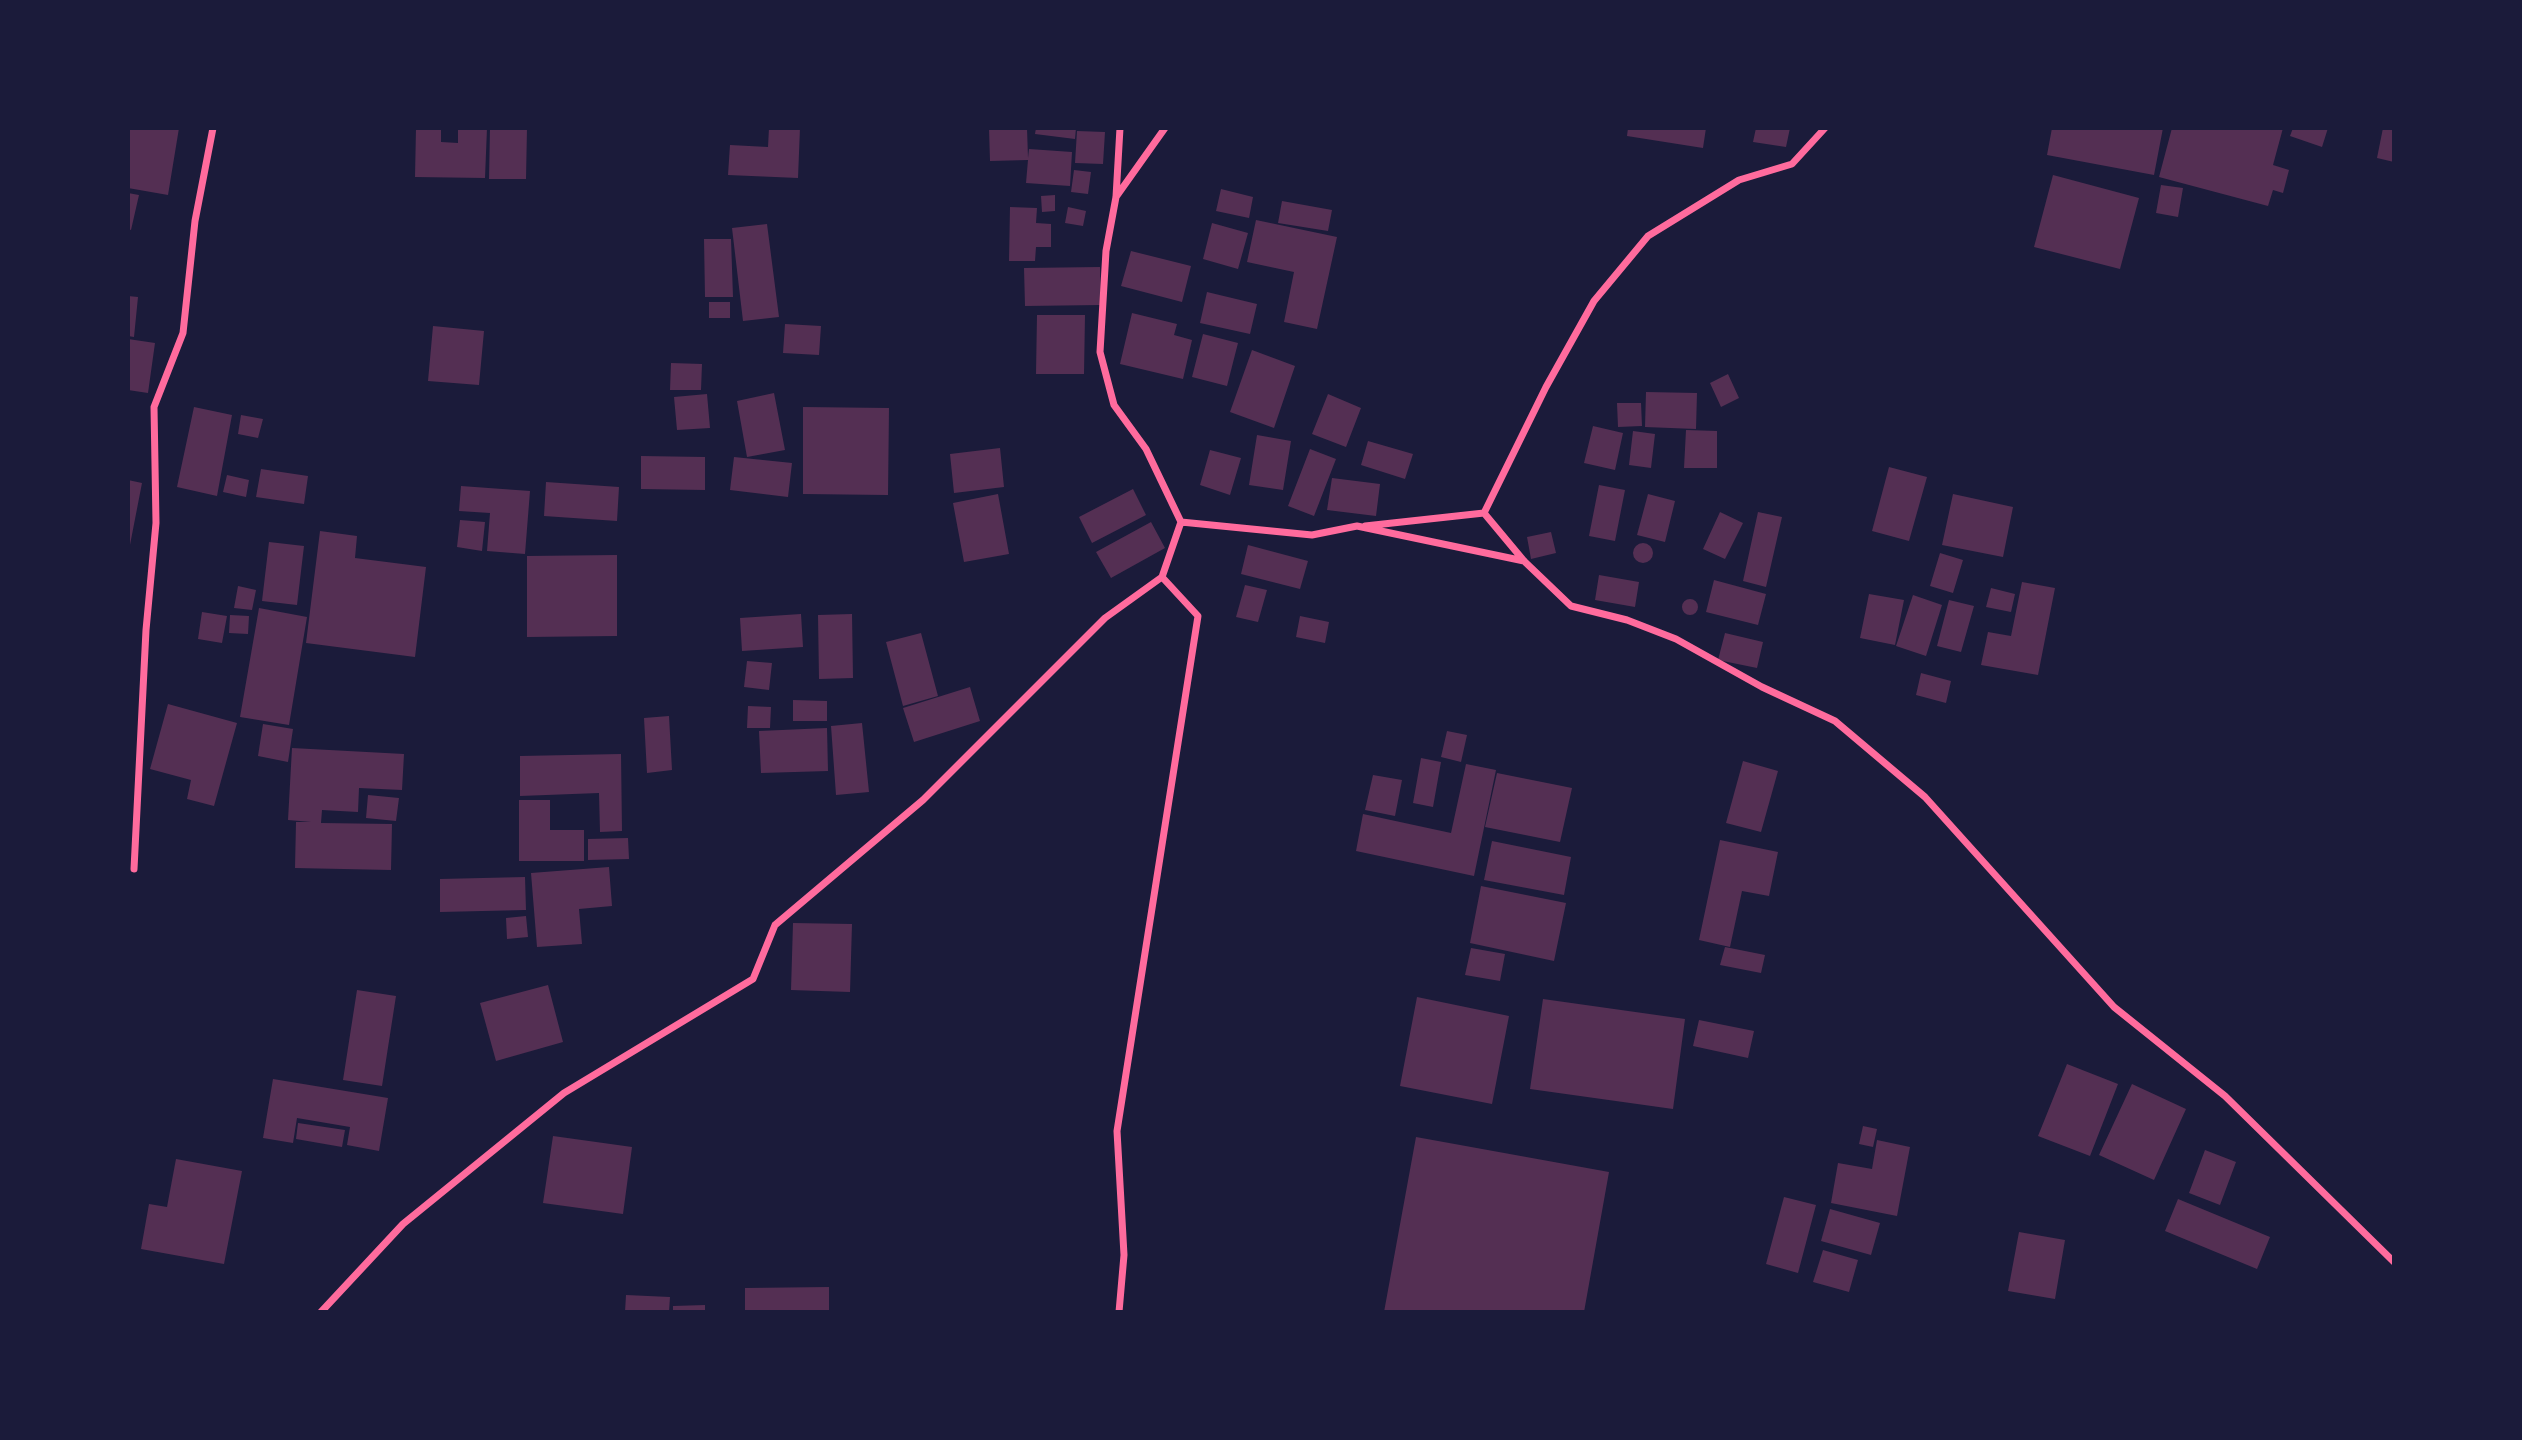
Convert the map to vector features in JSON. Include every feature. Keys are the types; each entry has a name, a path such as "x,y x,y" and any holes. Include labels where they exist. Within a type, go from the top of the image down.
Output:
{"street":[{"path":"134,869 146,630 156,523 154,407 183,333 195,221 213,128"},
{"path":"321,1312 403,1224 564,1093 753,979 775,925 923,800 1105,618 1162,577 1181,522 1146,449 1114,405 1100,352 1106,251 1116,197 1120,128"},
{"path":"1116,197 1165,128"},
{"path":"1484,513 1546,387 1594,301 1648,236 1739,180 1792,164 1825,128"},
{"path":"1181,522 1312,535 1357,526 1484,513"},
{"path":"1484,513 1524,561 1571,607 1627,620 1676,639 1762,687 1835,721 1925,797 2001,886 2114,1007 2225,1096 2394,1262"},
{"path":"1357,526 1524,561"},
{"path":"1119,1312 1124,1255 1117,1131 1198,616 1162,577"}],"building":[{"path":"128,128 179,128 168,195 128,188"},
{"path":"416,128 441,128 441,142 458,143 458,128 487,128 485,178 415,177"},
{"path":"490,128 527,128 526,179 489,179"},
{"path":"769,128 800,128 798,178 728,175 730,145 768,147"},
{"path":"989,128 1027,128 1028,158 1029,149 1072,152 1070,186 1026,183 1028,160 990,161"},
{"path":"1036,128 1076,128 1075,139 1035,134"},
{"path":"1628,128 1706,128 1703,148 1627,136"},
{"path":"1756,128 1790,128 1786,147 1753,142"},
{"path":"2052,128 2163,128 2154,175 2047,155"},
{"path":"2172,128 2283,128 2273,165 2289,170 2283,193 2273,190 2268,206 2159,177"},
{"path":"2293,128 2328,128 2322,147 2290,136"},
{"path":"2383,128 2394,130 2394,162 2377,158"},
{"path":"1077,131 1105,132 1103,164 1075,163"},
{"path":"1074,170 1091,172 1088,194 1071,192"},
{"path":"2053,175 2139,198 2120,269 2034,247"},
{"path":"2161,185 2183,188 2178,217 2156,213"},
{"path":"1221,189 1253,197 1249,218 1216,211"},
{"path":"128,193 139,195 131,230 128,229"},
{"path":"1055,195 1055,211 1042,212 1041,196"},
{"path":"1282,201 1332,210 1328,231 1278,223"},
{"path":"1010,207 1037,208 1036,223 1051,224 1051,247 1036,247 1035,261 1009,261"},
{"path":"1068,207 1086,211 1083,226 1065,223"},
{"path":"1256,220 1337,237 1317,329 1284,322 1294,272 1247,262"},
{"path":"1212,223 1248,233 1238,269 1203,259"},
{"path":"767,224 779,317 743,321 732,228"},
{"path":"704,239 731,239 733,297 705,297"},
{"path":"1131,251 1191,266 1182,302 1121,286"},
{"path":"1100,267 1101,305 1025,306 1024,268"},
{"path":"1207,292 1257,304 1250,334 1200,323"},
{"path":"128,296 138,297 134,337 128,336"},
{"path":"709,302 730,302 730,318 709,318"},
{"path":"1132,313 1177,324 1174,335 1192,340 1183,379 1120,364"},
{"path":"1037,315 1085,315 1084,374 1036,374"},
{"path":"785,324 821,326 819,355 783,353"},
{"path":"433,326 484,331 479,385 428,381"},
{"path":"1203,334 1238,343 1227,386 1192,377"},
{"path":"128,339 155,343 148,393 128,390"},
{"path":"1252,350 1295,366 1274,428 1230,412"},
{"path":"671,363 702,364 701,390 670,390"},
{"path":"1728,374 1739,398 1721,407 1710,383"},
{"path":"1646,392 1697,393 1696,429 1645,427"},
{"path":"774,393 785,450 747,457 737,401"},
{"path":"707,394 710,428 677,430 674,397"},
{"path":"1328,394 1361,408 1346,447 1312,434"},
{"path":"1617,403 1641,403 1642,426 1618,427"},
{"path":"194,407 232,415 217,496 177,487"},
{"path":"803,407 889,408 888,495 803,494"},
{"path":"241,415 263,419 258,438 238,434"},
{"path":"1593,426 1623,433 1615,470 1584,463"},
{"path":"1686,430 1717,431 1717,468 1684,468"},
{"path":"1633,431 1655,434 1651,468 1629,465"},
{"path":"1257,435 1291,441 1283,490 1249,485"},
{"path":"1368,441 1413,454 1405,479 1361,465"},
{"path":"1000,448 1004,487 954,493 950,454"},
{"path":"1310,449 1336,459 1314,516 1288,506"},
{"path":"1210,450 1241,458 1230,495 1200,485"},
{"path":"641,456 705,457 705,490 641,489"},
{"path":"734,457 792,463 788,497 730,490"},
{"path":"1889,467 1927,477 1909,541 1872,531"},
{"path":"261,469 308,476 304,504 256,497"},
{"path":"227,475 249,480 246,497 223,492"},
{"path":"1332,478 1380,484 1376,516 1327,510"},
{"path":"128,480 142,483 129,550 128,550"},
{"path":"546,482 619,487 617,521 544,516"},
{"path":"1599,485 1625,490 1615,541 1589,536"},
{"path":"461,486 530,491 525,554 487,551 490,513 459,511"},
{"path":"1133,489 1146,515 1092,543 1079,517"},
{"path":"998,494 1009,554 964,562 953,503"},
{"path":"1648,494 1675,501 1665,542 1637,535"},
{"path":"1953,494 2013,507 2003,557 1942,545"},
{"path":"1720,512 1743,523 1725,559 1703,549"},
{"path":"1758,512 1782,517 1766,587 1743,581"},
{"path":"460,520 485,522 482,551 457,547"},
{"path":"1151,522 1165,548 1111,578 1096,552"},
{"path":"320,531 357,536 355,558 426,567 415,657 306,643"},
{"path":"1551,532 1556,553 1531,559 1527,537"},
{"path":"269,542 304,546 297,605 262,601"},
{"path":"1643,543 1650,546 1653,553 1650,560 1643,563 1636,560 1633,553 1636,546"},
{"path":"1248,545 1308,561 1300,589 1241,574"},
{"path":"1940,553 1963,560 1953,593 1930,586"},
{"path":"617,555 617,636 527,637 527,556"},
{"path":"1599,575 1639,582 1635,607 1595,600"},
{"path":"1714,580 1766,594 1758,625 1706,612"},
{"path":"2022,582 2055,588 2038,675 1981,665 1988,632 2011,636"},
{"path":"1245,585 1267,590 1258,622 1236,617"},
{"path":"238,586 256,590 252,610 234,608"},
{"path":"1991,588 2015,594 2011,612 1986,607"},
{"path":"1869,594 1904,600 1895,645 1860,638"},
{"path":"1913,595 1942,605 1926,656 1896,646"},
{"path":"1687,599 1693,599 1698,607 1696,613 1687,615 1682,610 1682,604"},
{"path":"1949,600 1974,606 1961,652 1937,646"},
{"path":"259,608 307,617 289,725 240,717"},
{"path":"202,612 227,616 222,643 198,639"},
{"path":"801,614 803,647 742,651 740,618"},
{"path":"852,614 853,678 819,679 818,615"},
{"path":"230,615 249,616 248,634 229,633"},
{"path":"1300,616 1329,622 1325,643 1296,637"},
{"path":"921,633 938,696 903,706 886,642"},
{"path":"1725,633 1763,642 1757,668 1718,660"},
{"path":"747,661 772,663 769,690 744,687"},
{"path":"1921,673 1951,681 1946,703 1916,695"},
{"path":"970,687 980,721 914,742 903,708"},
{"path":"793,700 827,701 827,721 793,721"},
{"path":"168,704 237,723 214,806 187,799 191,780 150,769"},
{"path":"748,706 771,707 770,728 747,728"},
{"path":"669,716 672,770 647,773 644,718"},
{"path":"862,723 869,792 836,795 831,726"},
{"path":"263,724 293,729 288,762 258,756"},
{"path":"827,728 828,771 761,773 759,731"},
{"path":"1447,731 1467,735 1461,762 1441,757"},
{"path":"292,748 404,754 402,790 359,788 358,812 322,810 321,823 392,824 391,870 295,868 296,822 311,822 288,820"},
{"path":"621,754 622,831 600,832 599,793 520,796 520,756"},
{"path":"1421,758 1441,762 1433,807 1413,803"},
{"path":"1743,761 1778,771 1761,832 1726,823"},
{"path":"1466,764 1496,770 1474,876 1356,851 1363,814 1451,833"},
{"path":"1497,773 1572,788 1560,842 1485,827"},
{"path":"1373,775 1402,780 1395,816 1365,810"},
{"path":"368,795 399,798 396,821 366,818"},
{"path":"519,800 550,800 550,830 584,830 584,861 519,861"},
{"path":"628,838 629,859 588,860 588,839"},
{"path":"1720,840 1778,852 1769,896 1742,891 1730,947 1699,940"},
{"path":"1492,841 1571,857 1564,895 1484,880"},
{"path":"609,867 612,906 579,909 582,944 537,947 531,873"},
{"path":"525,877 526,910 440,912 440,879"},
{"path":"1481,886 1566,903 1554,961 1470,943"},
{"path":"526,916 528,937 507,939 506,918"},
{"path":"793,923 852,924 850,992 791,990"},
{"path":"1725,947 1765,955 1761,973 1720,965"},
{"path":"1471,948 1505,954 1500,981 1465,975"},
{"path":"548,985 563,1042 496,1061 480,1003"},
{"path":"357,990 396,996 382,1086 343,1080"},
{"path":"1417,997 1509,1016 1492,1104 1400,1086"},
{"path":"1543,999 1685,1019 1673,1109 1530,1089"},
{"path":"1699,1020 1754,1031 1748,1058 1693,1046"},
{"path":"2067,1064 2118,1084 2090,1156 2038,1136"},
{"path":"273,1079 388,1098 379,1151 347,1145 350,1127 297,1118 293,1143 263,1138"},
{"path":"2132,1084 2186,1109 2154,1180 2099,1155"},
{"path":"298,1123 345,1130 342,1147 296,1139"},
{"path":"1863,1126 1877,1129 1873,1147 1859,1144"},
{"path":"553,1136 632,1147 623,1214 543,1203"},
{"path":"1416,1137 1609,1172 1584,1312 1384,1312"},
{"path":"1877,1140 1910,1147 1897,1216 1831,1203 1838,1163 1872,1169"},
{"path":"2205,1150 2236,1162 2220,1205 2189,1193"},
{"path":"176,1159 242,1171 224,1264 141,1249 149,1204 167,1207"},
{"path":"1784,1197 1816,1205 1798,1273 1766,1264"},
{"path":"2178,1199 2270,1237 2257,1269 2165,1231"},
{"path":"1830,1209 1880,1223 1871,1255 1821,1241"},
{"path":"2019,1232 2065,1240 2055,1299 2008,1291"},
{"path":"1823,1250 1858,1260 1849,1292 1813,1282"},
{"path":"829,1287 829,1312 745,1312 745,1288"},
{"path":"626,1295 670,1297 669,1312 625,1312"},
{"path":"705,1305 705,1312 673,1312 673,1306"}]}
